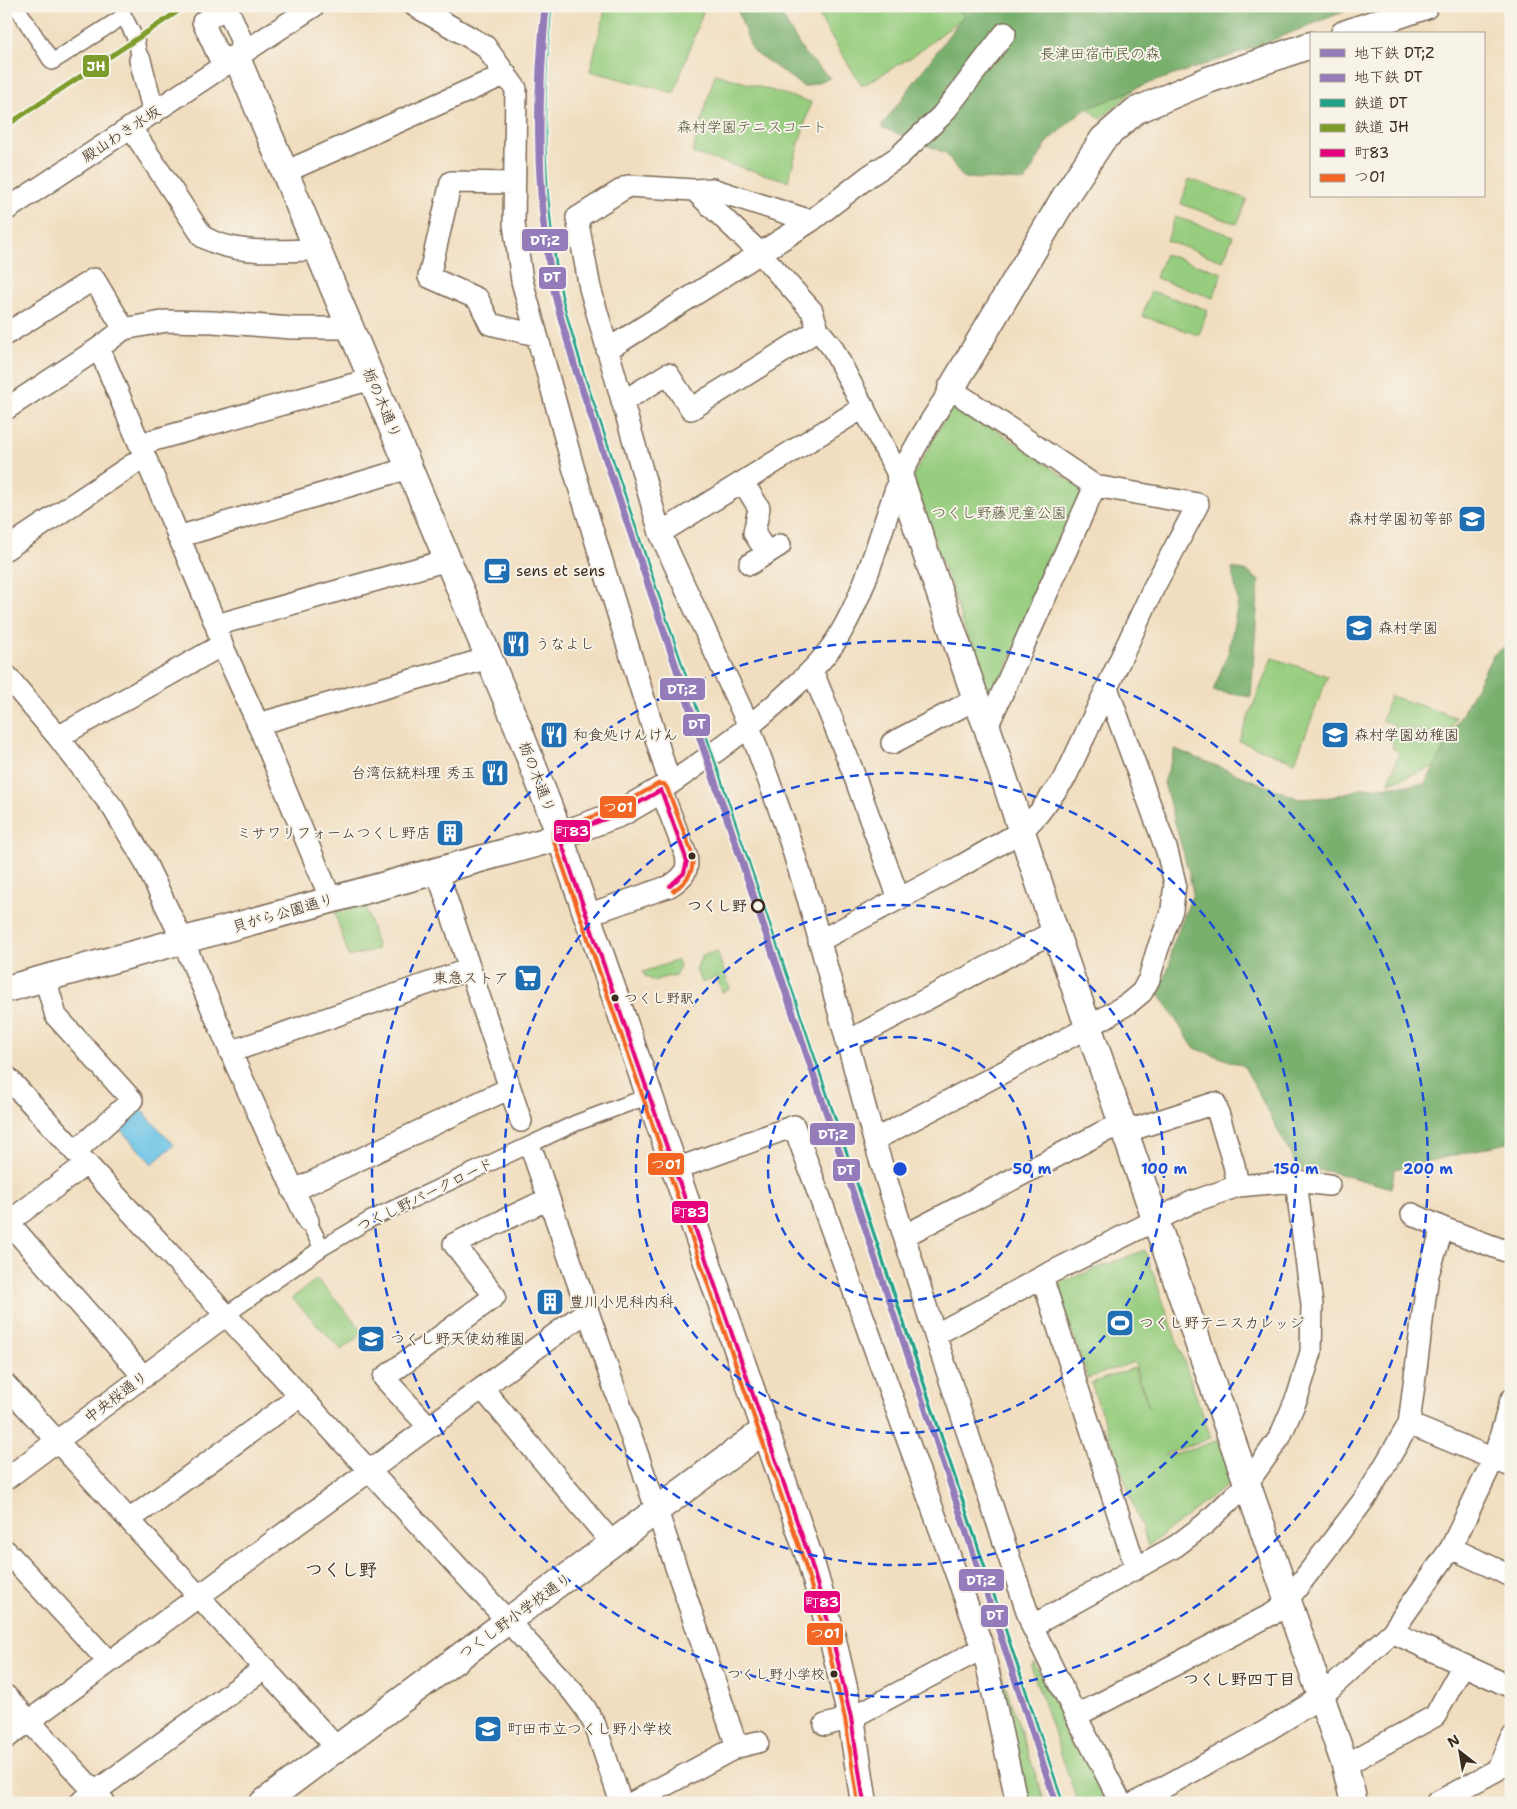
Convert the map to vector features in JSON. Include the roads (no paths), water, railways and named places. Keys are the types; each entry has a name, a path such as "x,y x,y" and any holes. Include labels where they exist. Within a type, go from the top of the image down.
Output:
{"street":[{"path":"16,6 52,62 124,16 136,40 154,113"},
{"name":"殿山わき水坂","path":"6,210 314,6"},
{"path":"415,6 485,46 516,89 513,183 514,224 522,281 574,470 670,784 688,864 686,872 680,880 670,886 587,915"},
{"path":"1350,32 1424,6"},
{"path":"607,350 811,221 891,162 924,134 942,115 1005,33"},
{"path":"670,784 743,731 776,704 812,670 840,635 867,578 900,478 914,450 1066,195 1103,139 1135,111 1208,80 1310,45"},
{"name":"栃の木通り","path":"237,58 517,725 559,836 810,1559 831,1632 851,1718 864,1803"},
{"path":"285,172 506,74"},
{"path":"131,128 203,237 216,244 256,251 318,250"},
{"path":"513,183 451,182 430,276 478,299 490,324 536,335"},
{"path":"811,221 712,189 694,190 628,186 577,218 590,288 660,533 785,826 809,902 874,1140 934,1335 1032,1626 1121,1803"},
{"path":"694,190 761,254 812,311 818,330 832,347 900,478 1156,1219 1246,1486 1345,1765 1354,1803"},
{"path":"6,334 94,279 124,329"},
{"path":"6,409 99,348 124,329 167,321 213,322 292,328 350,328"},
{"path":"622,402 668,374 691,409 818,330"},
{"path":"99,348 331,900"},
{"path":"6,549 142,451 372,379"},
{"path":"819,941 1022,831 1053,796 1065,778 1154,587 1198,504 1095,486 951,389"},
{"path":"660,533 864,407"},
{"path":"178,537 409,468"},
{"path":"743,482 759,508 754,533 766,554"},
{"path":"987,727 1095,486"},
{"path":"58,737 219,635 448,560"},
{"path":"258,724 489,658"},
{"path":"812,670 850,764 899,899"},
{"path":"6,675 16,698 58,737 113,808 144,858 183,941 230,1052 308,1222 322,1248"},
{"path":"874,1140 1089,1027 1129,1003 1142,992 1149,979 1157,950 1172,910 1175,883 1167,851 1107,688"},
{"path":"892,743 976,699"},
{"name":"貝がら公園通り","path":"6,989 559,836 621,813 670,784"},
{"path":"436,871 737,1747"},
{"path":"846,1042 1055,931"},
{"path":"230,1052 470,969"},
{"path":"45,978 56,1016 132,1100 81,1158 7,1223 144,1376"},
{"path":"9,1085 81,1158 585,1708 595,1725 621,1803"},
{"path":"294,1191 510,1088"},
{"name":"つくし野パークロード","path":"226,1315 322,1248 371,1219 532,1150 576,1123 638,1100"},
{"path":"904,1236 1103,1132 1123,1124 1137,1128 1215,1103 1238,1186"},
{"path":"676,1169 794,1126 983,1648 1017,1803"},
{"path":"1032,1626 1176,1546 1205,1524 1246,1486 1280,1437 1298,1395 1311,1352 1312,1305 1296,1181"},
{"path":"934,1335 1192,1202 1238,1186 1296,1181 1329,1185"},
{"path":"429,1427 384,1378 495,1296 454,1244 548,1199"},
{"path":"1412,1214 1443,1228 1511,1253"},
{"path":"1076,1716 1274,1612 1287,1601 1366,1497 1409,1424 1428,1274 1443,1228"},
{"path":"1042,1278 1136,1569"},
{"path":"6,1738 587,1311"},
{"name":"中央桜通り","path":"6,1479 226,1315"},
{"path":"6,1385 337,1748"},
{"path":"482,1388 613,1544"},
{"path":"129,1520 300,1396"},
{"path":"1135,1803 1266,1731 1321,1697 1392,1632 1451,1548 1502,1462 1511,1400"},
{"path":"1409,1424 1502,1462"},
{"name":"つくし野小学校通り","path":"263,1803 766,1429"},
{"path":"1451,1548 1511,1576"},
{"path":"6,1551 109,1662"},
{"path":"1392,1632 1511,1687"},
{"path":"825,1725 851,1718 983,1648"},
{"path":"1345,1765 1435,1716 1463,1665"},
{"path":"6,1696 30,1721 94,1799 265,1668"},
{"path":"1436,1803 1497,1770 1511,1738"},
{"path":"632,1803 737,1747 758,1742"}],"water":[{"path":"139,1107 174,1145 152,1164 118,1127"}],"metro line":[{"name":"DT;Z","path":"544,6 537,113 542,220 553,290 575,371 892,1310 1055,1803"},
{"name":"DT","path":"547,6 542,73 542,175 547,242 554,287 563,323 577,371 783,980 1057,1803"}],"rail line":[{"name":"JH","path":"6,126 186,6"},
{"name":"DT","path":"550,7 545,77 544,148 553,253 566,319 581,369 898,1308 1061,1801"}],"place":[{"name":"森村学園初等部","path":"1472,519"},
{"name":"sens et sens","path":"497,571"},
{"name":"森村学園","path":"1359,628"},
{"name":"うなよし","path":"516,644"},
{"name":"和食処けんけん","path":"554,735"},
{"name":"森村学園幼稚園","path":"1335,735"},
{"name":"台湾伝統料理 秀玉","path":"495,773"},
{"name":"ミサワリフォームつくし野店","path":"450,833"},
{"name":"つくし野","path":"758,906"},
{"name":"東急ストア","path":"528,978"},
{"name":"つくし野駅","path":"615,998"},
{"name":"豊川小児科内科","path":"550,1302"},
{"name":"つくし野テニスカレッジ","path":"1120,1323"},
{"name":"つくし野天使幼稚園","path":"371,1339"},
{"name":"つくし野小学校","path":"834,1674"},
{"name":"町田市立つくし野小学校","path":"488,1729"}],"district":[{"name":"つくし野","path":"341,1570"},
{"name":"つくし野四丁目","path":"1239,1679"}],"park label":[{"name":"長津田宿市民の森","path":"1100,54"},
{"name":"森村学園テニスコート","path":"752,127"},
{"name":"つくし野藤児童公園","path":"999,513"}]}
